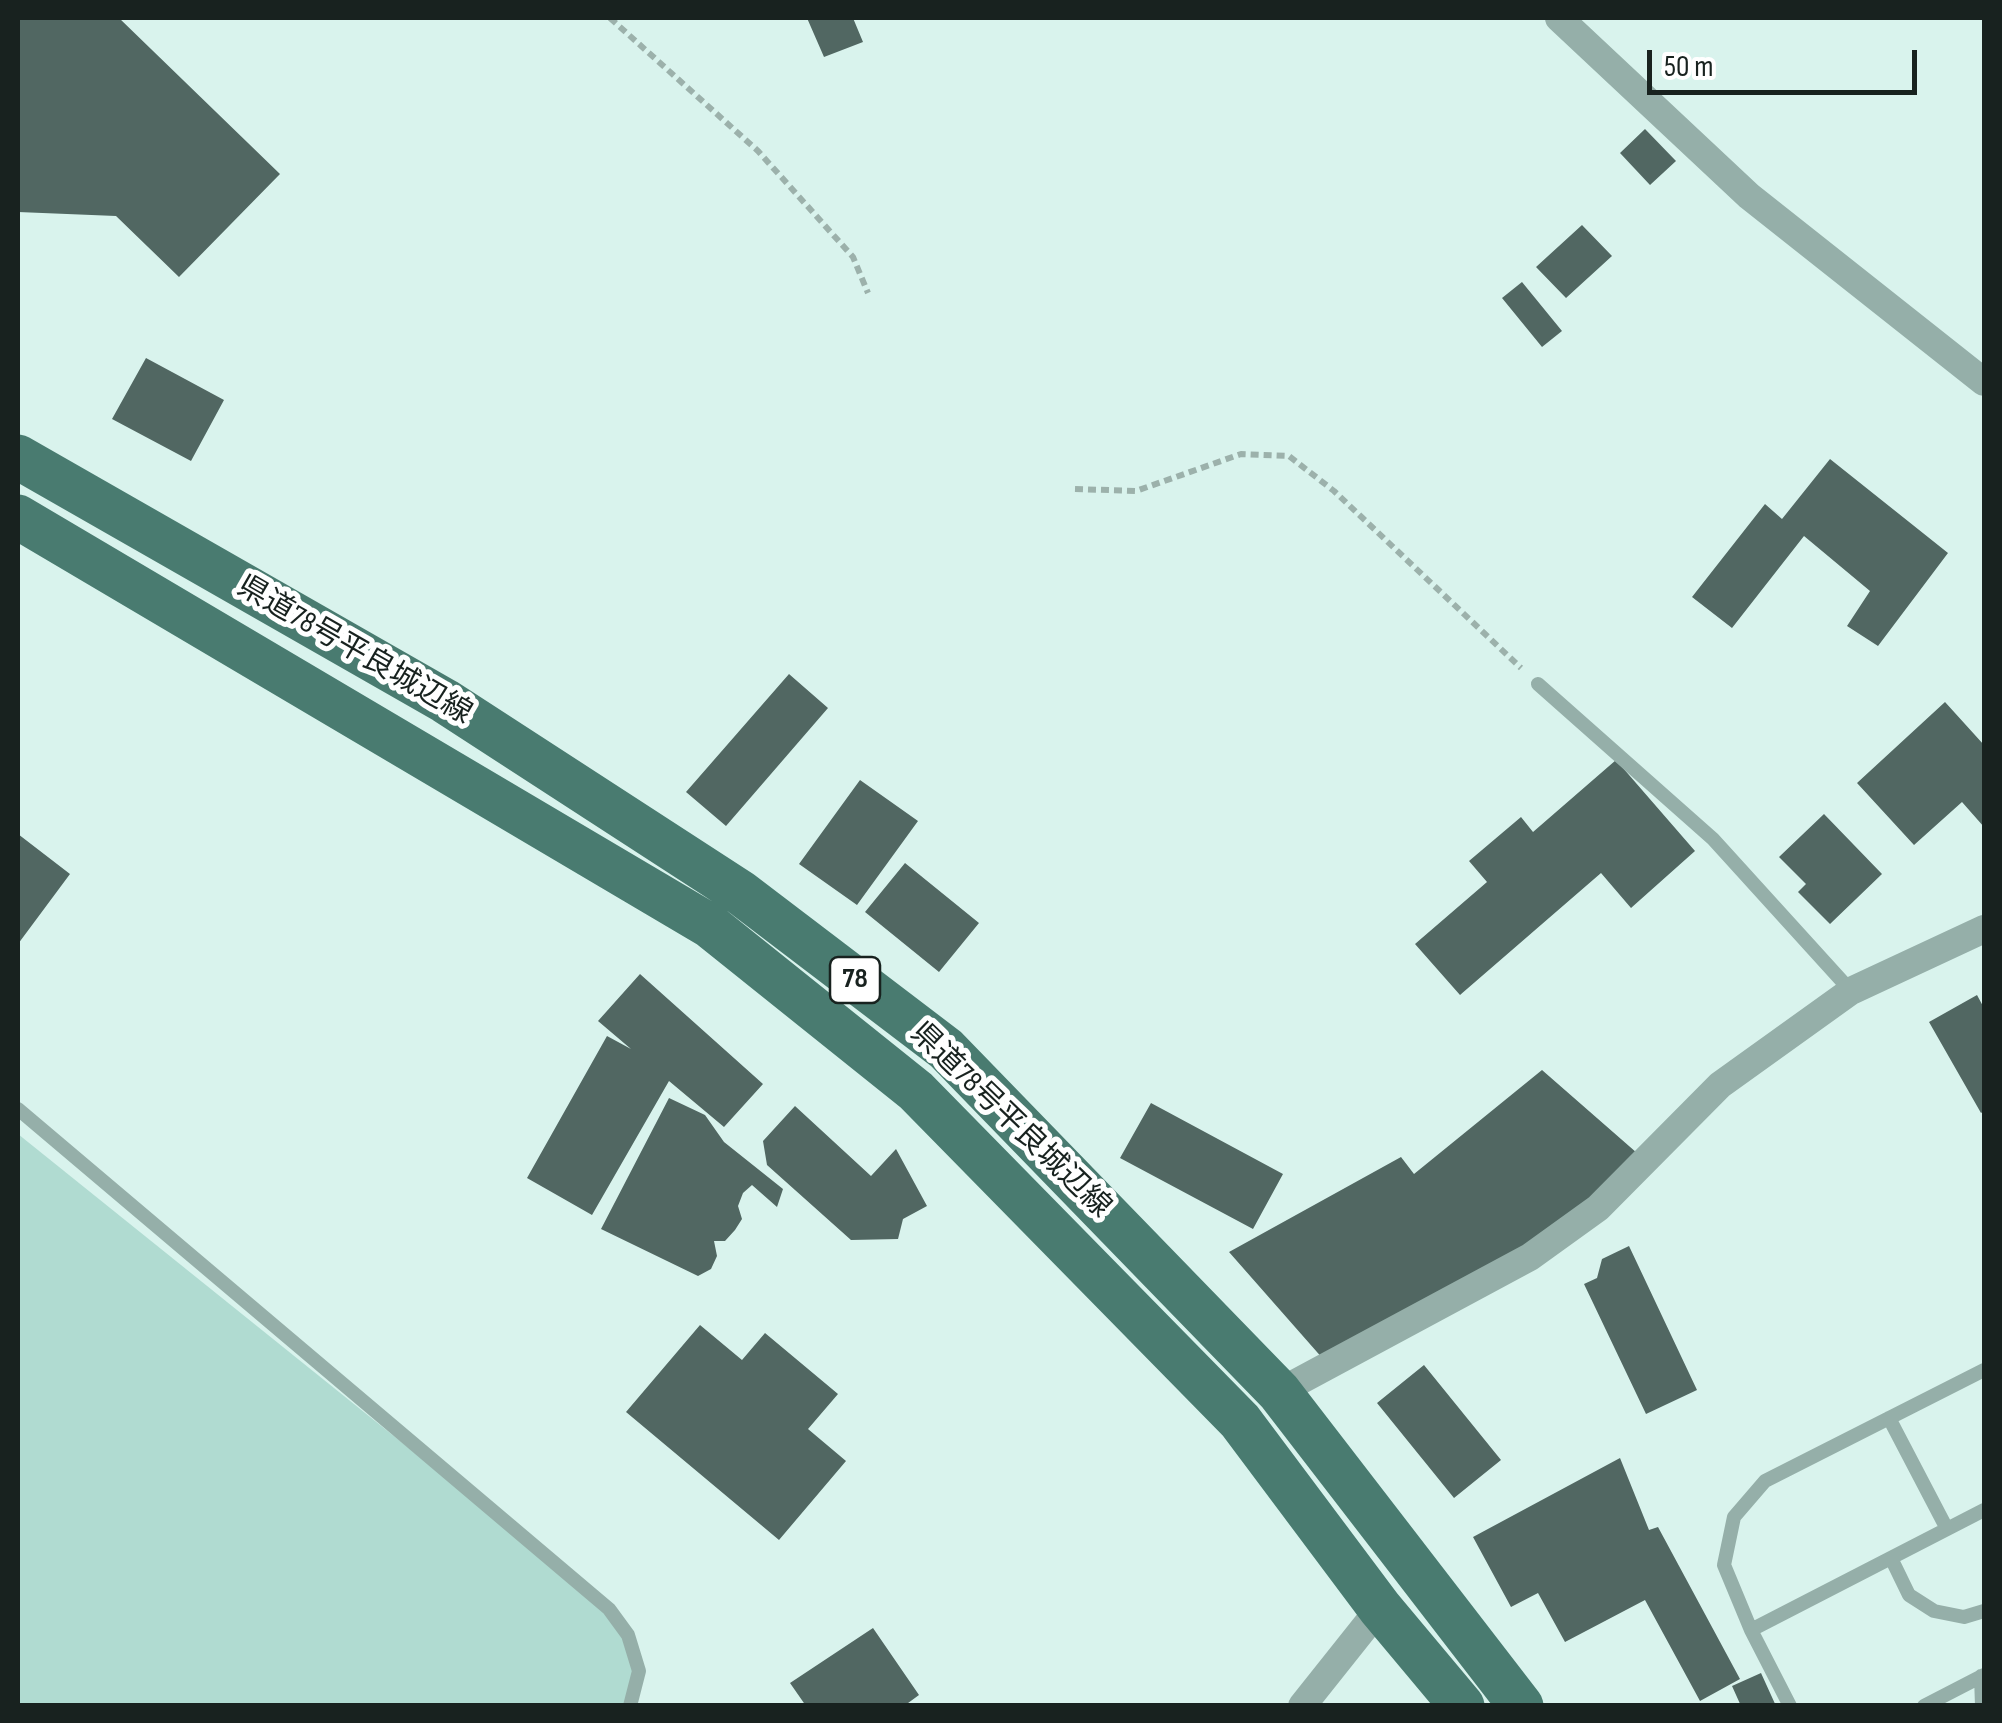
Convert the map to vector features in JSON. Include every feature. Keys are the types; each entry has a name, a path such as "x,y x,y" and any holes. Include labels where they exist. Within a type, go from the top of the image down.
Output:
{"main road":[{"name":"県道78号平良城辺線","path":"18,458 444,702 756,905 946,1049 1279,1392 1520,1706"},
{"name":"県道78号平良城辺線","path":"18,517 710,926 916,1091 1240,1421 1380,1608 1462,1706"}],"street":[{"path":"1559,18 1750,196 1984,382"},
{"path":"1279,1392 1530,1257 1598,1208 1720,1085 1852,991 1984,929"},
{"path":"1302,1706 1380,1608"}],"lane":[{"path":"1538,684 1713,839 1852,991"},
{"path":"18,1109 609,1609 628,1634 639,1671 630,1706"},
{"path":"1790,1706 1751,1630 1724,1565 1734,1516 1765,1481 1984,1370"},
{"path":"1890,1418 1947,1530"},
{"path":"1751,1630 1984,1510"},
{"path":"1891,1558 1910,1595 1934,1611 1964,1617 1984,1611"},
{"path":"1924,1706 1983,1676 1982,1706"}],"path":[{"path":"610,18 758,151 853,257 868,293"},
{"path":"1076,489 1136,491 1241,454 1289,456 1334,491 1538,684"}],"green space":[{"path":"18,1134 609,1609 639,1671 630,1705 18,1705"}],"building":[{"path":"18,18 119,18 280,174 179,277 116,216 18,212"},
{"path":"807,18 853,18 863,42 824,57"},
{"path":"1645,129 1676,161 1650,185 1620,153"},
{"path":"1582,225 1612,256 1566,298 1536,267"},
{"path":"1522,282 1562,331 1542,347 1502,298"},
{"path":"146,358 224,400 191,461 112,419"},
{"path":"1830,459 1948,553 1878,646 1847,626 1870,591 1804,536 1732,628 1692,597 1765,504 1782,519"},
{"path":"789,674 828,708 726,826 686,792"},
{"path":"1945,702 1984,745 1984,827 1962,802 1914,845 1857,783"},
{"path":"1616,760 1695,851 1631,908 1601,873 1460,995 1415,944 1487,882 1469,861 1521,817 1533,832"},
{"path":"860,780 918,821 857,905 799,864"},
{"path":"1824,814 1882,874 1830,924 1798,892 1806,884 1779,857"},
{"path":"18,834 70,874 18,944"},
{"path":"905,863 979,923 939,972 865,912"},
{"path":"640,974 763,1084 724,1127 669,1081 592,1215 527,1178 607,1036 631,1049 598,1021"},
{"path":"1977,995 1984,1008 1981,1113 1929,1022"},
{"path":"1542,1070 1645,1160 1598,1208 1324,1360 1229,1252 1401,1157 1414,1174"},
{"path":"669,1098 705,1115 724,1142 783,1189 777,1207 752,1185 743,1193 738,1206 742,1219 725,1241 714,1241 717,1256 711,1269 698,1276 601,1229"},
{"path":"1151,1103 1283,1174 1253,1229 1120,1158"},
{"path":"795,1106 871,1176 896,1149 927,1206 903,1219 898,1239 851,1240 767,1165 763,1141"},
{"path":"1629,1246 1697,1390 1646,1414 1584,1284 1597,1278 1602,1259"},
{"path":"700,1325 742,1360 765,1333 838,1394 808,1429 846,1461 779,1540 626,1412"},
{"path":"1424,1365 1501,1460 1454,1498 1377,1403"},
{"path":"1620,1458 1649,1530 1658,1527 1740,1679 1700,1701 1645,1600 1565,1642 1538,1593 1511,1607 1473,1537"},
{"path":"873,1628 919,1695 904,1706 806,1706 790,1683"},
{"path":"1761,1673 1776,1706 1741,1706 1732,1686"}]}
